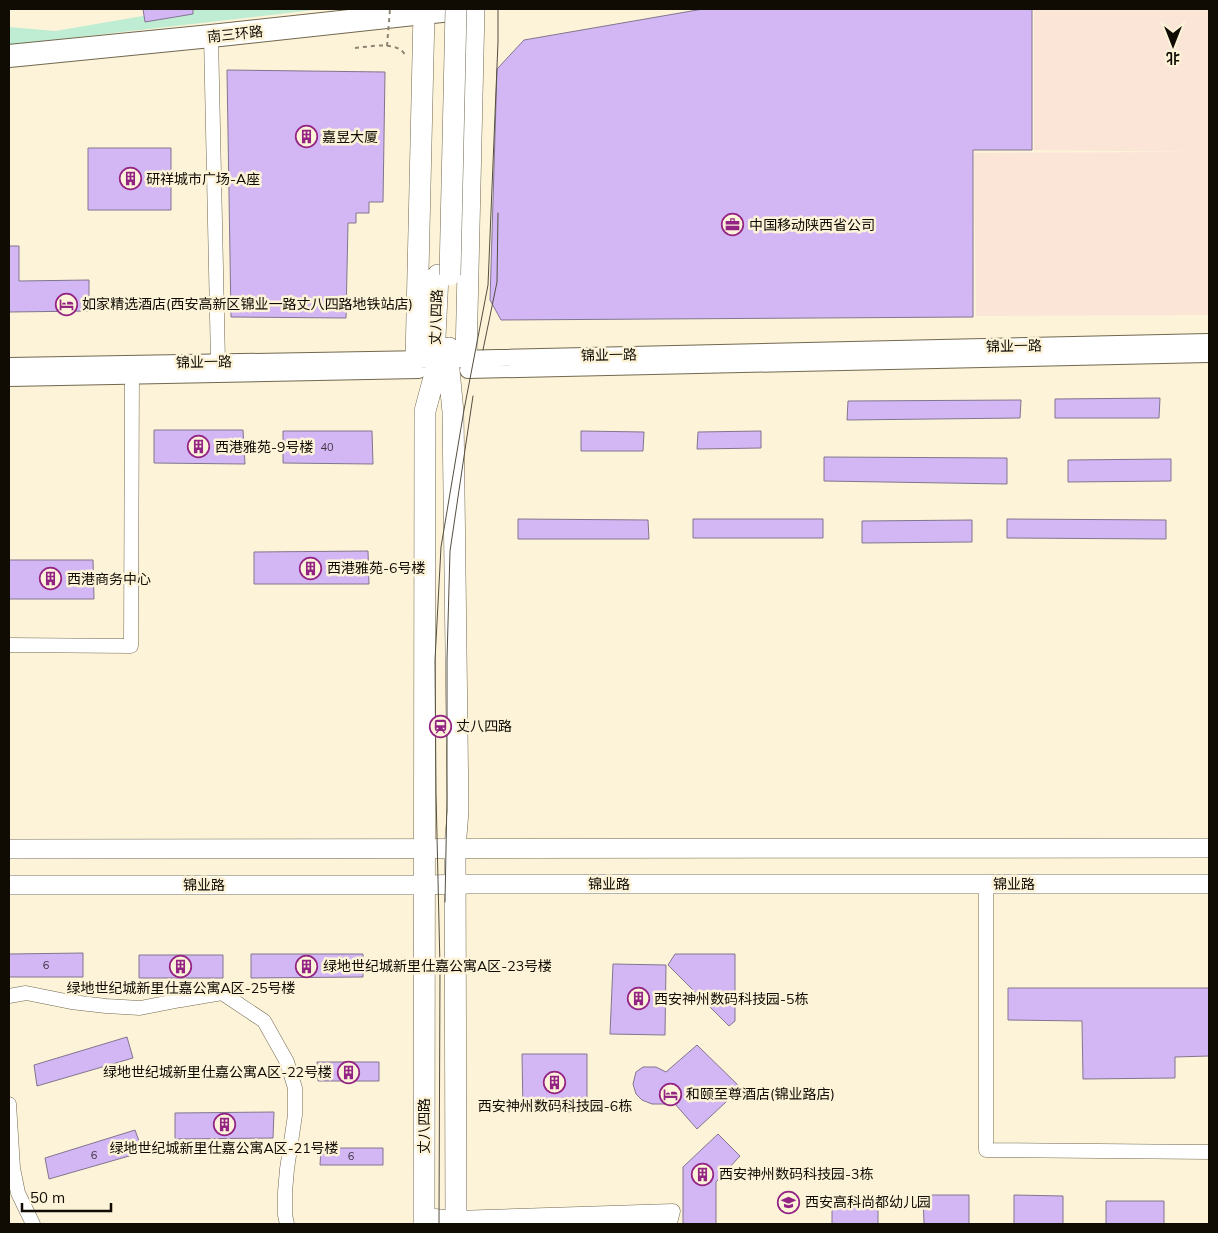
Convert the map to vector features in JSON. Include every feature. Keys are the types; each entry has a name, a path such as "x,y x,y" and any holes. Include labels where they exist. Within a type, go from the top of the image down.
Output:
{"highway":[{"name":"南三环路","path":"9,56 211,36 430,10 460,9"}],"main road":[{"name":"丈八四路","path":"456,9 442,362 453,412 454,462 458,810 455,848 456,1221"},
{"path":"442,362 474,9"},
{"name":"丈八四路","path":"430,10 444,275"},
{"path":"430,10 442,362"},
{"name":"丈八四路","path":"424,1220 425,410 442,362"},
{"path":"9,849 1209,848"},
{"name":"锦业路","path":"9,885 1209,884"}],"street":[{"path":"211,36 218,362"},
{"name":"锦业一路","path":"9,366 132,370 1209,342"},
{"name":"锦业一路","path":"9,378 218,362 442,362 1209,354"},
{"path":"9,645 131,646 132,370"},
{"path":"986,884 986,1150 1209,1152"},
{"path":"9,996 26,993 71,1002 140,1008 222,993 264,1021 286,1062 295,1088 295,1115 286,1169 285,1215 287,1224"},
{"path":"9,1104 13,1168 18,1193 33,1224"},
{"path":"424,1220 456,1221 673,1211 671,1219 479,1224"}],"path":[{"path":"355,48 387,46 390,9"}],"shaded area":[{"path":"1034,9 1209,9 1209,315 976,316 974,153 1207,152 1034,150"}],"green space":[{"path":"184,9 323,9 9,45 9,27 55,31"}],"building":[{"path":"143,9 193,9 193,14 145,22"},
{"name":"中国移动陕西省公司","path":"703,9 1032,9 1032,150 973,150 973,317 501,320 490,300 497,69 524,40"},
{"name":"嘉昱大厦","path":"227,70 385,72 383,202 369,202 369,213 356,213 356,223 348,223 346,318 231,317"},
{"name":"研祥城市广场-A座","path":"88,148 171,148 171,210 88,210"},
{"path":"9,246 19,246 19,281 89,280 89,311 9,312"},
{"path":"1160,398 1159,418 1055,418 1055,399"},
{"path":"1021,400 1020,418 847,420 848,401"},
{"name":"西港雅苑-9号楼","path":"154,430 243,430 245,464 154,463"},
{"path":"283,431 372,431 373,464 283,463"},
{"path":"581,431 644,432 643,451 581,451"},
{"path":"761,431 761,448 697,449 698,432"},
{"path":"824,457 1007,458 1007,484 824,481"},
{"path":"1171,459 1171,481 1068,482 1068,460"},
{"path":"518,519 648,520 649,539 518,539"},
{"path":"693,519 823,519 823,538 693,538"},
{"path":"1007,519 1166,520 1166,539 1007,538"},
{"path":"972,520 972,542 862,543 862,521"},
{"name":"西港雅苑-6号楼","path":"368,551 369,584 254,584 254,552"},
{"name":"西港商务中心","path":"9,560 93,560 94,599 9,599"},
{"path":"83,953 83,977 9,977 9,954"},
{"name":"绿地世纪城新里仕嘉公寓A区-23号楼","path":"251,954 363,954 363,977 251,978"},
{"path":"675,954 735,954 735,1021 729,1026 668,965"},
{"name":"绿地世纪城新里仕嘉公寓A区-25号楼","path":"139,955 223,955 223,978 139,978"},
{"name":"西安神州数码科技园-5栋","path":"613,964 666,965 665,1035 610,1034"},
{"path":"1008,988 1209,988 1209,1056 1175,1057 1175,1078 1083,1079 1082,1021 1008,1020"},
{"path":"127,1037 133,1058 37,1086 34,1065"},
{"path":"697,1045 741,1088 697,1129 675,1104 652,1104 642,1100 636,1094 633,1084 636,1072 643,1067 656,1067 666,1072"},
{"name":"西安神州数码科技园-6栋","path":"522,1054 587,1054 587,1112 523,1111"},
{"name":"绿地世纪城新里仕嘉公寓A区-22号楼","path":"317,1062 379,1062 379,1081 318,1081"},
{"name":"绿地世纪城新里仕嘉公寓A区-21号楼","path":"274,1112 273,1138 175,1139 175,1113"},
{"path":"135,1130 143,1152 49,1179 45,1158"},
{"name":"西安神州数码科技园-3栋","path":"718,1134 740,1156 716,1182 716,1224 683,1224 683,1167"},
{"path":"321,1148 383,1148 383,1165 320,1165"},
{"path":"878,1195 878,1224 832,1224 832,1196"},
{"path":"923,1195 969,1195 969,1224 924,1224"},
{"path":"1014,1195 1063,1196 1063,1224 1014,1224"},
{"path":"1106,1201 1164,1201 1164,1224 1106,1224"}],"tram line":[{"path":"439,1224 440,967 435,660 441,547 464,410 488,285 498,9"},
{"path":"483,350 497,282 498,213"},
{"path":"445,902 450,551 473,396"}],"place":[{"name":"嘉昱大厦","path":"306,137"},
{"name":"研祥城市广场-A座","path":"130,179"},
{"name":"中国移动陕西省公司","path":"733,225"},
{"name":"如家精选酒店(西安高新区锦业一路丈八四路地铁站店)","path":"66,304"},
{"name":"西港雅苑-9号楼","path":"199,447"},
{"name":"西港雅苑-6号楼","path":"311,568"},
{"name":"西港商务中心","path":"51,579"},
{"name":"丈八四路","path":"440,726"},
{"name":"绿地世纪城新里仕嘉公寓A区-25号楼","path":"181,966"},
{"name":"绿地世纪城新里仕嘉公寓A区-23号楼","path":"307,966"},
{"name":"西安神州数码科技园-5栋","path":"638,999"},
{"name":"绿地世纪城新里仕嘉公寓A区-22号楼","path":"348,1072"},
{"name":"西安神州数码科技园-6栋","path":"555,1083"},
{"name":"和颐至尊酒店(锦业路店)","path":"670,1094"},
{"name":"绿地世纪城新里仕嘉公寓A区-21号楼","path":"224,1125"},
{"name":"西安神州数码科技园-3栋","path":"703,1174"},
{"name":"西安高科尚都幼儿园","path":"789,1202"}]}
